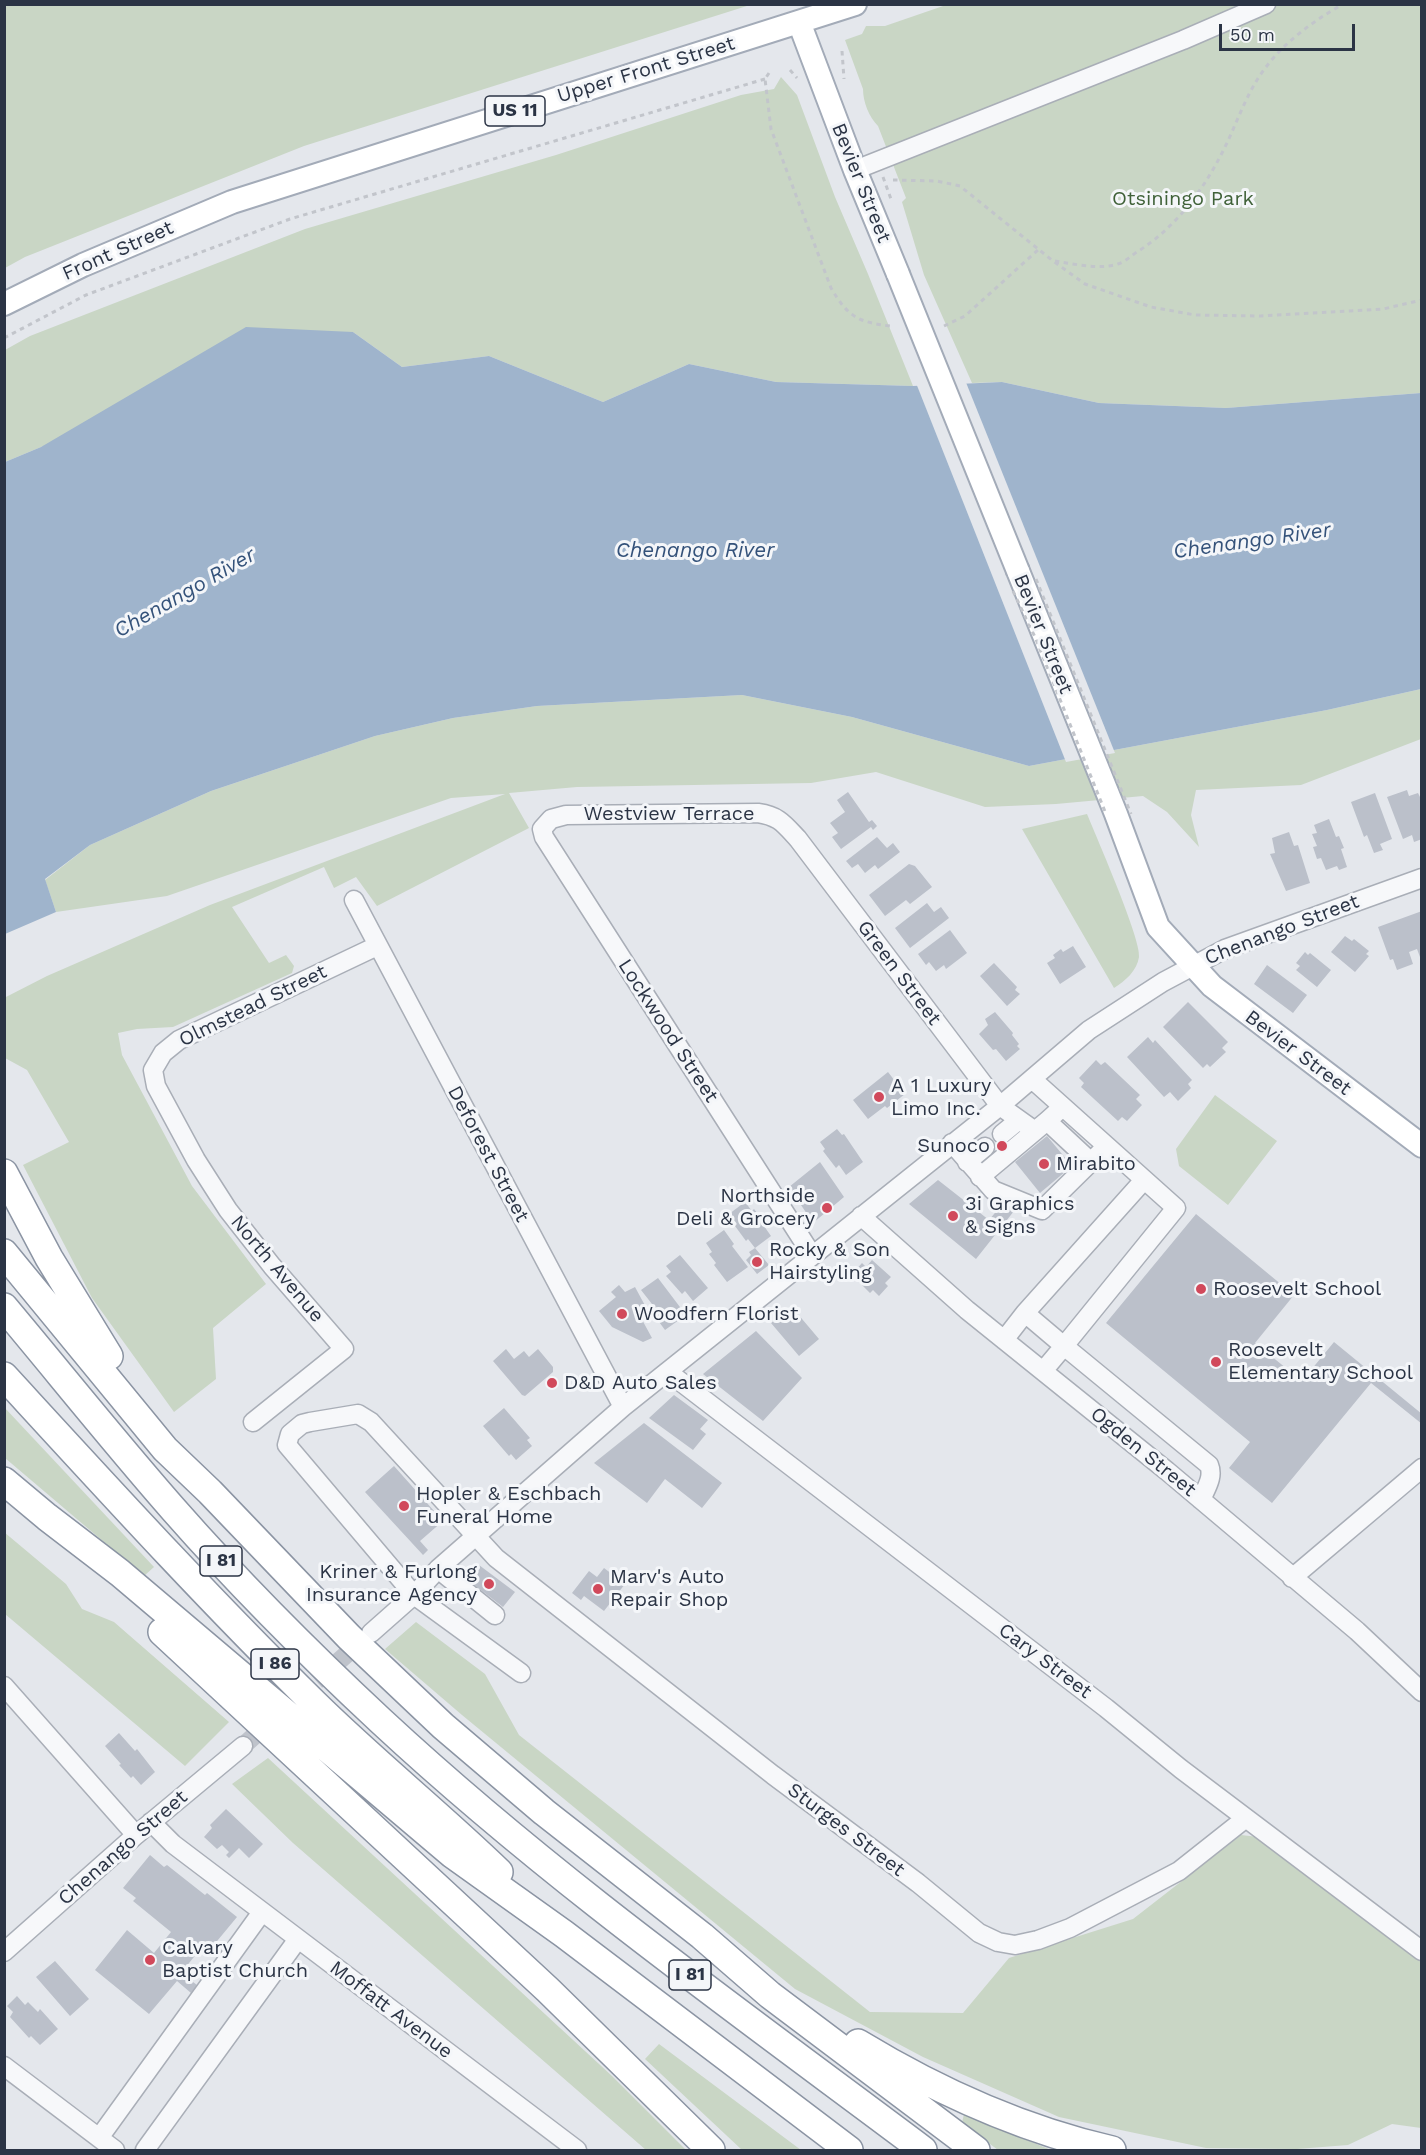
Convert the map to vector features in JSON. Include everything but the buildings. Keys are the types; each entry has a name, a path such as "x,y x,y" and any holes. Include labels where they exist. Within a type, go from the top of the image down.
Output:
{"highway":[{"path":"4,1173 49,1258 100,1343 210,1492"},
{"path":"4,1253 165,1449 210,1492 303,1591 443,1726 544,1812 702,1936 770,1995 976,2151"},
{"name":"I 81","path":"4,1307 182,1518 243,1584 382,1722 488,1815 568,1880 923,2151"},
{"name":"I 86","path":"4,1376 252,1642 354,1742 464,1838 564,1934"},
{"name":"I 81","path":"4,1481 120,1573 452,1854 564,1934 849,2151"},
{"path":"47,1517 111,1583 589,2029 711,2151"},
{"path":"702,1936 840,2032 935,2086 966,2102 1023,2125 1112,2151"}],"main road":[{"name":"Upper Front Street","path":"232,202 855,4"},
{"name":"Bevier Street","path":"799,22 855,170 1116,814 1158,927 1212,986 1422,1146"},
{"name":"Front Street","path":"4,304 83,265 232,202"}],"street":[{"path":"855,170 1183,40 1266,4"},
{"name":"Westview Terrace","path":"566,815 758,813 781,820 798,839"},
{"name":"Lockwood Street","path":"566,815 551,819 542,829 544,837 812,1255"},
{"name":"Green Street","path":"798,839 1000,1106 1019,1120 1041,1126 1092,1162"},
{"name":"Chenango Street","path":"371,1633 414,1595 438,1569 623,1407 1000,1106 1089,1030 1163,982 1226,949 1422,878"},
{"name":"Deforest Street","path":"354,900 623,1407"},
{"name":"Olmstead Street","path":"156,1086 153,1070 163,1053 179,1040 377,946"},
{"path":"1032,1079 1176,1208 1043,1371"},
{"name":"North Avenue","path":"156,1086 196,1160 228,1209 272,1266 344,1349 254,1422"},
{"path":"980,1177 1063,1107"},
{"path":"1002,1134 1019,1120"},
{"path":"952,1143 993,1190 1042,1210 1107,1146"},
{"path":"967,1162 985,1148"},
{"path":"1004,1340 1025,1313 1144,1180"},
{"name":"Ogden Street","path":"861,1216 967,1310 1201,1500 1357,1631 1422,1692"},
{"path":"1025,1313 1209,1465 1212,1471 1211,1478 1201,1500"},
{"name":"Cary Street","path":"668,1372 1106,1708 1181,1769 1422,1951"},
{"path":"282,1399 303,1424 290,1434 287,1445 414,1595 521,1673"},
{"name":"Sturges Street","path":"303,1424 358,1414 371,1422 496,1558 773,1775 918,1883 979,1933 998,1942 1015,1945 1038,1940 1070,1928 1179,1871 1246,1818"},
{"path":"1292,1578 1422,1468"},
{"path":"438,1569 495,1615"},
{"path":"4,1686 136,1835"},
{"name":"Chenango Street","path":"4,1952 136,1835 243,1746"},
{"name":"Moffatt Avenue","path":"152,1822 173,1844 577,2151"},
{"path":"99,2138 262,1912"},
{"path":"145,2151 298,1939"},
{"path":"4,2066 115,2151"}],"path":[{"path":"1053,261 1089,267 1119,264 1156,240 1191,204 1222,153 1241,108 1262,71 1284,45 1315,21 1343,4"},
{"path":"4,338 86,295 291,219 765,79 770,73"},
{"path":"765,79 771,129 831,288 842,307 857,318 890,326"},
{"path":"893,180 937,181 960,186 1085,284 1150,307 1195,315 1261,316 1383,309 1422,300"},
{"path":"944,326 965,316 1039,249"}],"green space":[{"path":"5,4 750,5 304,146 25,257 5,268"},
{"name":"Otsiningo Park","path":"946,5 1421,5 1421,393 1226,408 1099,403 1002,382 972,383 924,275 902,202 906,198 878,126 867,109 863,89 845,40 862,34 866,26 885,26"},
{"path":"781,77 797,95 835,197 913,386 776,382 689,364 603,402 489,356 402,367 353,332 5,462 5,350 30,336 305,229 556,155 741,95 774,89"},
{"path":"1421,689 1421,739 1301,785 1196,790 1191,815 1199,847 1167,812 1143,796 1056,804 985,807 876,772 811,783 577,787 509,793 529,828 377,906 356,877 334,888 324,867 232,907 269,963 286,955 294,966 292,973 173,1027 137,1029 118,1033 122,1055 192,1186 266,1284 213,1328 216,1379 174,1412 92,1298 23,1165 69,1142 27,1070 5,1058 4,998 47,976 210,905 505,794 451,798 167,896 56,912 45,880 90,845 211,791 375,736 453,718 537,706 742,695 852,717 1029,766 1327,710"},
{"path":"1087,814 1138,947 1139,957 1136,967 1114,988 1022,829"},
{"path":"1215,1095 1277,1141 1228,1205 1179,1166 1176,1149"},
{"path":"4,1407 154,1567 144,1576 5,1458"},
{"path":"4,1532 66,1584 82,1609 114,1622 229,1722 185,1766 5,1614"},
{"path":"416,1622 485,1674 519,1735 870,2012 963,2013 1009,1958 1133,1919 1241,1835 1258,1837 1421,1960 1421,2128 1392,2124 1348,2145 1297,2149 1206,2148 1059,2117 923,2057 795,1989 385,1649"},
{"path":"268,1758 612,2076 686,2150 646,2150 293,1843 232,1784"},
{"path":"659,2044 801,2150 742,2150 645,2059"},
{"path":"964,2114 1051,2150 998,2150 962,2123"}],"water":[{"name":"Chenango River","path":"246,327 353,332 402,367 489,356 603,402 689,364 776,382 913,386 1002,382 1099,403 1226,408 1421,393 1421,689 1327,710 1029,766 852,717 742,695 537,706 453,718 375,736 211,791 90,845 45,879 56,912 5,934 5,462 41,447"}],"pier":[{"path":"965,380 1115,753 1066,762 916,383"}],"tunnel":[{"path":"296,1699 365,1638"},
{"path":"243,1746 273,1719"}],"place":[{"name":"A 1 Luxury Limo Inc.","path":"879,1097"},
{"name":"Sunoco","path":"1002,1146"},
{"name":"Mirabito","path":"1044,1164"},
{"name":"Northside Deli & Grocery","path":"827,1208"},
{"name":"3i Graphics & Signs","path":"953,1216"},
{"name":"Rocky & Son Hairstyling","path":"757,1262"},
{"name":"Roosevelt School","path":"1201,1289"},
{"name":"Woodfern Florist","path":"622,1314"},
{"name":"Roosevelt Elementary School","path":"1216,1362"},
{"name":"D&D Auto Sales","path":"552,1383"},
{"name":"Hopler & Eschbach Funeral Home","path":"404,1506"},
{"name":"Kriner & Furlong Insurance Agency","path":"489,1584"},
{"name":"Marv's Auto Repair Shop","path":"598,1589"},
{"name":"Calvary Baptist Church","path":"150,1960"}]}
